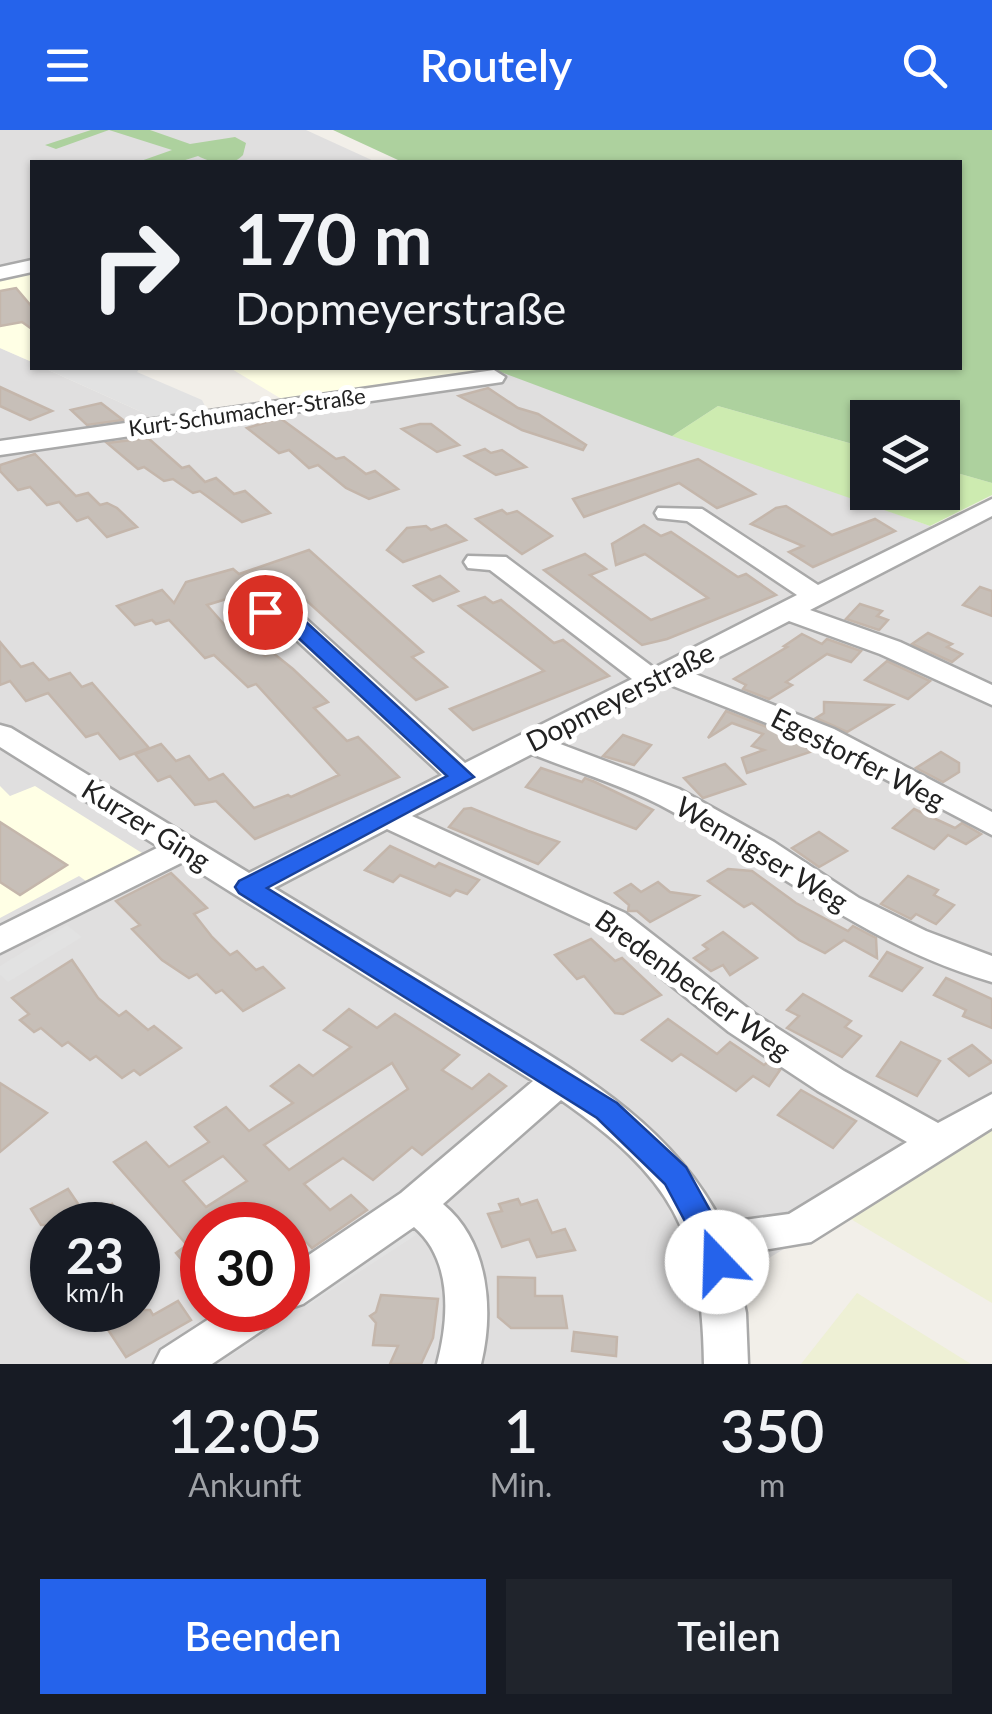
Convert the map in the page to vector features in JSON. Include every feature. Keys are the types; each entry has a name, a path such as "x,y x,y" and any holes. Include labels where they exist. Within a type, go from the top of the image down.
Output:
{"street":[{"path":"0,273 30,266"},
{"name":"Kurt-Schumacher-Straße","path":"5,440 494,376"},
{"name":"Dopmeyerstraße","path":"248,887 992,506"},
{"path":"666,513 694,514 817,596"},
{"name":"Egestorfer Weg","path":"477,562 497,562 659,677 823,736 992,826"},
{"path":"787,611 890,648 992,696"},
{"path":"265,612 284,614 462,777"},
{"name":"Kurzer Ging","path":"0,734 607,1110 675,1176 712,1241 722,1282 726,1364"},
{"name":"Wennigser Weg","path":"530,742 668,796 763,850 847,906 914,940 992,970"},
{"name":"Bredenbecker Weg","path":"385,816 524,877 613,922 742,1023 831,1081 939,1142"},
{"path":"0,941 183,848"},
{"path":"310,1276 415,1206 560,1080"},
{"path":"712,1241 797,1230 992,1109"},
{"path":"415,1206 443,1229 459,1259 466,1343 459,1364"},
{"path":"176,1364 225,1332"}],"shaded area":[{"path":"0,130 306,130 372,160 30,160 30,271 0,277"},
{"path":"30,271 30,361 0,348 0,277"},
{"path":"0,348 30,361 30,370 48,370 157,419 500,371 850,497 850,510 886,510 930,526 949,538 992,516 992,1123 746,1272 740,1364 0,1364"},
{"path":"48,370 138,370 202,400 208,412 157,419"},
{"path":"233,370 500,371 285,401"},
{"path":"0,786 10,796 35,786 150,858 90,884 79,876 0,918"},
{"path":"67,925 82,937 8,982 0,975 0,966"},
{"path":"992,1123 992,1303 844,1215"},
{"path":"409,1228 416,1235 310,1304 310,1292"},
{"path":"857,1293 971,1364 801,1364"},
{"path":"249,1332 267,1332 218,1364 200,1364"}],"green space":[{"path":"91,130 109,130 56,149 45,145"},
{"path":"109,130 150,130 190,144 235,137 246,143 243,155 235,160 198,156 185,160 144,160 172,150"},
{"path":"333,130 992,130 992,483 960,474 960,400 850,400 850,443 718,406 672,436 495,370 962,370 962,160 398,160"},
{"path":"718,406 850,443 850,498 672,436"},
{"path":"960,474 992,483 992,495 930,526 884,510 960,510"}],"building":[{"path":"16,288 30,305 30,328 22,322 0,326 0,291"},
{"path":"0,387 52,411 30,420 0,406"},
{"path":"488,388 586,445 583,450 522,430 459,396"},
{"path":"101,403 123,420 87,425 71,410"},
{"path":"280,418 336,459 344,457 366,474 375,471 398,489 369,499 346,488 318,465 309,468 289,450 279,453 247,428"},
{"path":"431,424 459,445 437,452 402,429"},
{"path":"148,438 182,468 189,466 205,482 216,478 234,494 245,491 270,513 242,522 200,491 193,493 173,479 164,481 144,467 138,469 107,443"},
{"path":"485,449 491,453 502,450 526,467 496,475 465,456"},
{"path":"35,454 76,496 88,493 100,505 107,503 117,508 137,527 107,537 88,517 77,521 59,502 47,505 30,487 18,490 0,471 0,465"},
{"path":"698,459 755,494 717,508 679,483 584,517 573,499"},
{"path":"786,506 832,535 875,519 895,531 813,567 789,552 803,546 751,524"},
{"path":"502,510 507,514 517,511 552,536 522,554 476,519"},
{"path":"446,525 466,540 403,562 387,550 407,528 426,526 431,530"},
{"path":"644,525 661,536 671,532 738,577 746,574 776,595 667,639 642,645 544,570 585,554 606,569 590,575 651,620 708,598 645,554 616,565 612,544"},
{"path":"309,550 423,652 412,657 447,687 416,700 285,581 207,605 249,653 273,653 293,669 328,702 314,708 347,741 358,737 399,777 255,839 216,801 195,805 170,776 158,781 135,754 161,744 176,761 189,756 209,780 223,774 254,808 291,797 339,775 256,684 248,687 214,655 205,658 169,620 135,625 117,606 162,590 174,603 186,582 233,569 239,574"},
{"path":"440,576 458,591 433,601 414,586"},
{"path":"980,587 992,591 992,616 963,605"},
{"path":"485,597 493,603 501,600 554,643 563,640 609,676 473,730 450,709 544,671 459,606"},
{"path":"860,604 882,611 877,616 888,620 879,630 846,619"},
{"path":"928,633 952,644 947,647 962,654 952,662 912,644"},
{"path":"802,634 822,644 827,639 861,651 851,662 827,654 786,682 792,685 769,699 743,689 746,685 734,679 787,647 784,646"},
{"path":"0,642 21,667 33,663 49,680 70,673 82,687 92,683 149,748 120,759 98,733 86,737 48,693 26,701 10,681 0,685"},
{"path":"887,661 930,681 908,699 865,680"},
{"path":"824,702 892,705 847,732 816,718 824,713"},
{"path":"726,711 819,749 747,773 742,758 764,750 752,746 763,734 732,723 708,738"},
{"path":"623,735 651,745 634,765 603,756"},
{"path":"941,752 959,763 959,772 943,782 916,768"},
{"path":"725,764 745,784 703,798 684,778"},
{"path":"541,768 582,782 585,778 653,810 636,829 526,787"},
{"path":"471,808 559,842 538,864 449,827 464,809"},
{"path":"914,809 955,828 962,823 981,834 966,844 948,835 934,849 893,828"},
{"path":"0,822 67,865 20,895 0,882"},
{"path":"819,832 847,851 819,867 792,848"},
{"path":"390,846 435,867 439,863 479,880 467,894 456,890 450,896 400,875 393,882 365,870"},
{"path":"728,869 752,871 796,903 848,931 853,926 876,938 877,958 844,940 825,953 799,940 752,903 744,907 708,881"},
{"path":"171,873 207,908 194,914 212,937 230,955 237,951 256,970 263,967 284,988 243,1011 222,990 216,993 197,974 189,978 162,960 132,929 140,925 116,901"},
{"path":"908,876 938,890 934,895 954,905 936,924 916,914 911,919 881,904"},
{"path":"658,882 670,892 698,896 650,922 637,911 628,911 629,905 615,893 631,884 641,892"},
{"path":"723,932 757,958 730,975 723,965 711,971 694,958 708,949 703,945"},
{"path":"591,939 615,961 622,958 661,995 623,1014 615,1013 584,976 577,979 555,955"},
{"path":"887,952 922,968 902,991 870,976"},
{"path":"72,960 98,998 119,1016 126,1011 148,1030 154,1026 181,1048 140,1075 134,1070 122,1078 96,1056 90,1060 68,1042 62,1046 41,1028 34,1032 20,1020 29,1014 12,998"},
{"path":"946,978 992,999 992,1028 963,1016 966,1010 934,995"},
{"path":"803,994 851,1021 845,1027 861,1036 842,1057 787,1028 799,1016 787,1010"},
{"path":"349,1009 377,1028 395,1014 459,1055 442,1070 472,1089 489,1074 506,1086 422,1155 412,1147 373,1180 343,1158 304,1184 330,1210 351,1195 367,1210 312,1248 310,1202 214,1202 247,1181 223,1156 183,1181 202,1202 180,1202 180,1237 160,1214 160,1202 149,1202 114,1162 146,1142 169,1167 209,1142 195,1127 226,1107 249,1131 293,1103 271,1086 299,1065 313,1076 351,1047 324,1030","holes":["392,1063 408,1089 289,1170 264,1145"]},
{"path":"668,1019 717,1054 730,1042 764,1065 768,1062 780,1070 769,1086 753,1076 736,1091 681,1054 672,1061 642,1040"},
{"path":"901,1042 940,1061 917,1096 877,1076"},
{"path":"972,1045 992,1062 969,1076 949,1059"},
{"path":"0,1083 47,1113 0,1152"},
{"path":"801,1090 856,1121 833,1148 778,1115"},
{"path":"68,1189 77,1202 44,1202"},
{"path":"518,1199 521,1205 537,1200 552,1233 565,1229 575,1250 537,1257 529,1239 502,1247 488,1214 502,1211 499,1204"},
{"path":"498,1277 535,1278 535,1296 562,1296 567,1328 511,1328 498,1317"},
{"path":"381,1295 438,1299 433,1338 421,1364 390,1364 398,1346 373,1345 376,1323 370,1316 376,1312"},
{"path":"178,1301 180,1326 126,1357 110,1332 160,1332 160,1311"},
{"path":"574,1332 617,1337 616,1356 572,1351"}],"route":[{"path":"265,612 284,614 462,777 248,887 607,1110 675,1176 712,1241 717,1262"}]}
